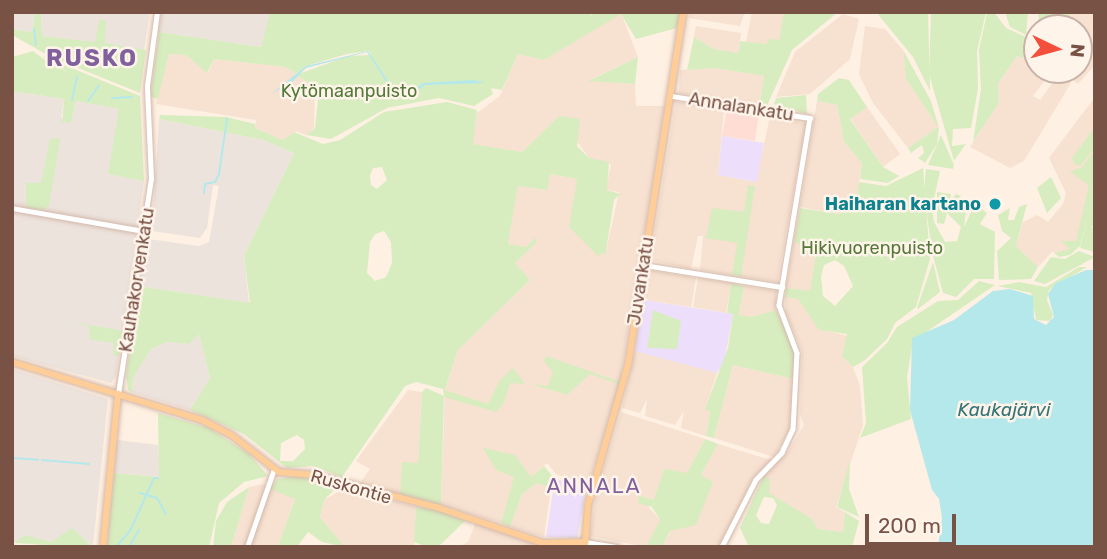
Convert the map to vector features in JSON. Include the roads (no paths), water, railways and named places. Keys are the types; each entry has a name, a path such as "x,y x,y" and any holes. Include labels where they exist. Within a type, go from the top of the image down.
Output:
{"main road":[{"name":"Juvankatu","path":"585,545 591,491 626,372 683,12"},
{"name":"Ruskontie","path":"12,362 221,429 274,469 321,477 439,508 540,541 585,545"},
{"name":"Kauhakorvenkatu","path":"103,547 118,394"}],"street":[{"name":"Kauhakorvenkatu","path":"118,394 152,172 147,94 157,12"},
{"name":"Annalankatu","path":"671,96 810,118 782,287"},
{"path":"12,208 144,231"},
{"path":"644,265 782,287 779,309 797,354 793,429 782,453 756,480 722,547"},
{"path":"247,547 274,469"},
{"path":"585,545 618,547"}],"water":[{"path":"368,51 392,87 412,91 423,83 474,80 485,83 425,85 414,93 390,88 367,52 306,68 292,82 271,94 306,66"},
{"name":"Kaukajärvi","path":"1086,270 1095,270 1095,547 938,547 942,518 939,499 932,490 910,410 912,338 954,320 993,291 1010,289 1033,296 1034,319 1046,325 1054,317 1048,294 1056,283"}],"waterway":[{"path":"34,29 36,45"},
{"path":"72,100 77,77"},
{"path":"88,101 99,85"},
{"path":"112,98 132,97"},
{"path":"204,193 205,184 215,182 219,174 227,119"},
{"path":"12,458 38,460"},
{"path":"42,460 89,464"},
{"path":"116,547 130,531 154,478 158,478"},
{"path":"140,493 157,498 166,514"},
{"path":"129,547 139,530"},
{"path":"12,547 29,547"}],"place":[{"name":"Haiharan kartano","path":"995,204"}],"district":[{"name":"RUSKO","path":"92,59"},
{"name":"ANNALA","path":"594,486"}],"park label":[{"name":"Kytömaanpuisto","path":"349,91"},
{"name":"Hikivuorenpuisto","path":"872,248"}]}
